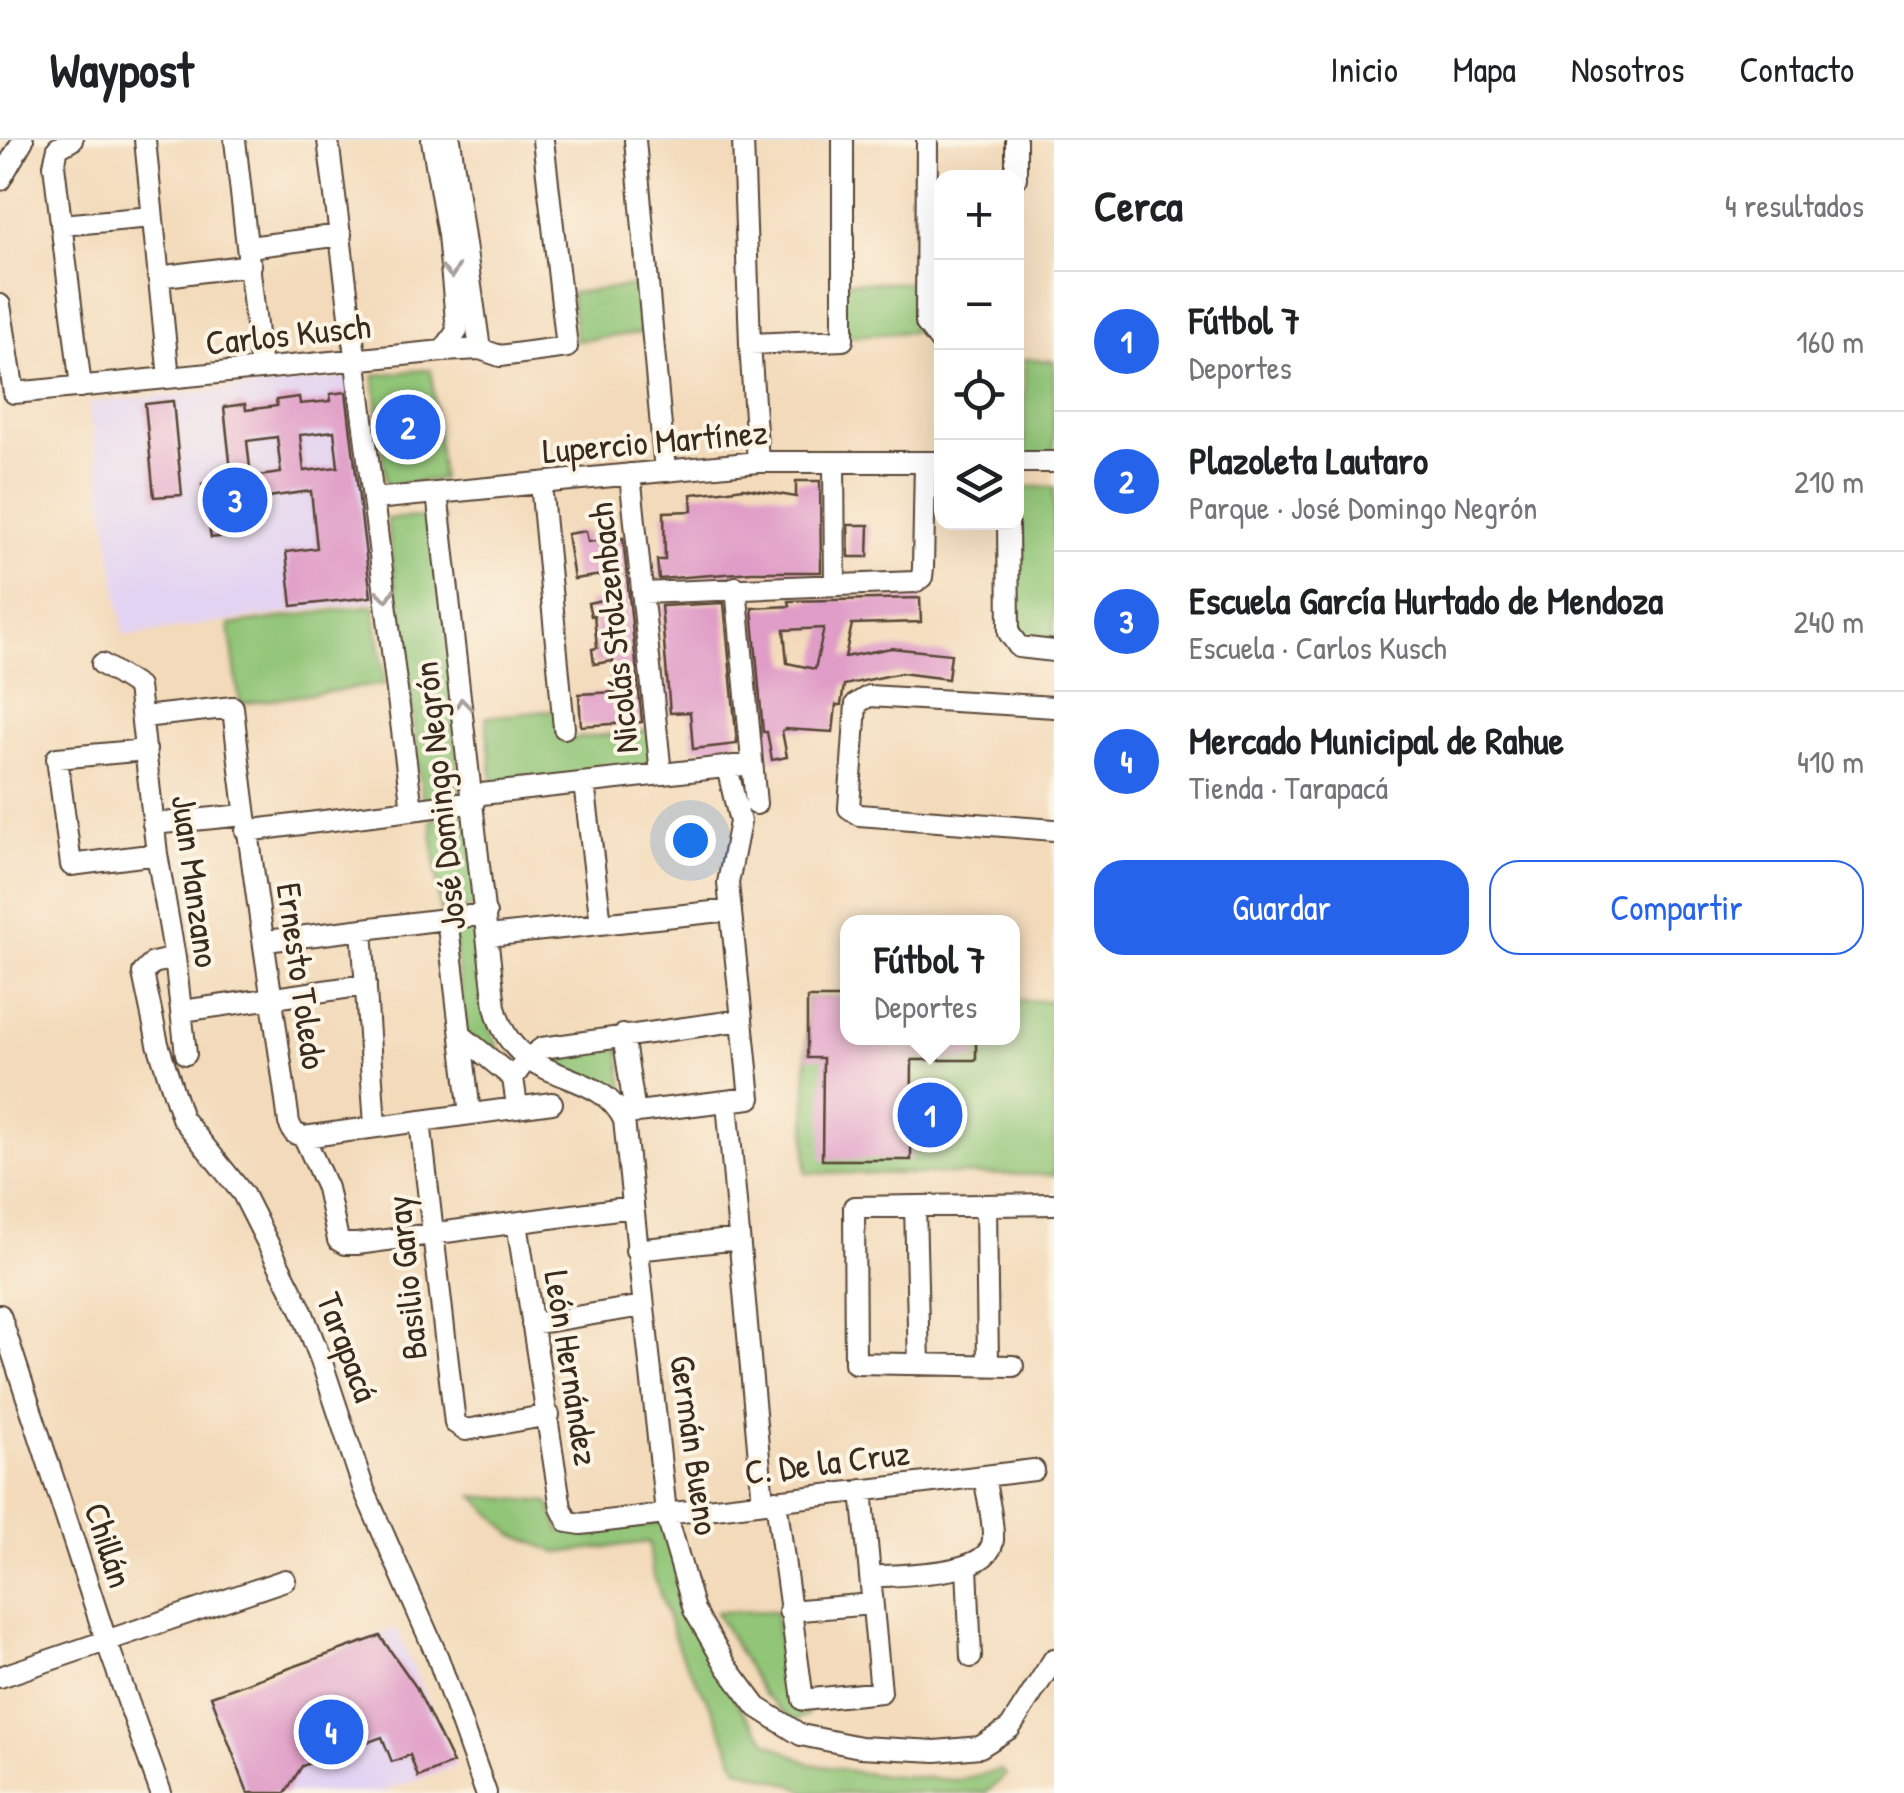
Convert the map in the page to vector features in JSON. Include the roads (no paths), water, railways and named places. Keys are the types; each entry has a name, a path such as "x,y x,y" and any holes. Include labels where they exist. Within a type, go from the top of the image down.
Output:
{"street":[{"path":"0,180 23,140"},
{"path":"72,140 58,148 55,156 81,387"},
{"path":"145,140 169,378"},
{"path":"234,140 261,369"},
{"name":"José Domingo Negrón","path":"328,140 412,810"},
{"path":"432,140 479,339"},
{"path":"443,351 457,331 457,234 450,140"},
{"name":"Carlos Kusch","path":"0,305 14,393 443,351 479,339 500,356 567,348 544,140"},
{"path":"634,140 665,471"},
{"path":"744,140 758,462"},
{"path":"750,344 842,340 843,140"},
{"path":"927,140 926,323 934,334"},
{"path":"1016,140 1016,170"},
{"path":"61,225 152,216"},
{"path":"158,276 340,235"},
{"path":"457,331 479,339"},
{"name":"Lupercio Martínez","path":"374,499 758,462 933,462"},
{"path":"834,462 835,585"},
{"path":"642,593 915,582 922,577 933,462"},
{"path":"1024,462 1054,462"},
{"name":"Nicolás Stolzenbach","path":"630,474 661,774"},
{"path":"541,483 564,728"},
{"name":"José Domingo Negrón","path":"437,492 498,1021 513,1048 526,1060"},
{"path":"1008,530 1008,633 1019,647 1054,650"},
{"path":"736,587 756,804"},
{"path":"102,664 138,687 143,717"},
{"path":"1054,707 862,698 856,704 849,808 859,816 1054,830"},
{"name":"Ernesto Toledo","path":"143,717 233,707 245,823 266,941 289,1123 294,1134 304,1136 328,1188 338,1240 357,1244 435,1232"},
{"name":"Juan Manzano","path":"143,717 153,824 186,1054"},
{"path":"146,750 57,758 71,865 157,854"},
{"path":"153,824 245,823 412,810 584,783 752,764"},
{"path":"526,1060 600,1094 628,1113 747,1100 750,1093 729,868 740,822 727,767"},
{"path":"584,783 602,924"},
{"path":"488,936 731,910"},
{"path":"266,941 486,914"},
{"name":"José Domingo Negrón","path":"447,918 470,1114"},
{"path":"362,929 375,1126"},
{"name":"Tarapacá","path":"174,958 153,963 143,973 158,1044 176,1102 182,1118 243,1194 301,1309 364,1490 438,1658 486,1793"},
{"path":"182,1012 366,985"},
{"path":"513,1078 526,1060 542,1048 742,1020"},
{"name":"Germán Bueno","path":"623,1035 632,1207 666,1513 694,1610 727,1667 757,1707 801,1735 860,1747 936,1751 980,1747 1010,1728 1054,1659"},
{"path":"462,1036 513,1078 517,1106"},
{"path":"727,1102 769,1501 804,1700 881,1692 862,1490"},
{"path":"304,1136 552,1103"},
{"name":"Basilio Garay","path":"420,1121 454,1418 466,1430 548,1416"},
{"path":"1013,1366 855,1363 854,1207 1054,1204"},
{"path":"986,1205 988,1366"},
{"path":"915,1206 918,1364"},
{"path":"435,1232 632,1207"},
{"name":"León Hernández","path":"517,1223 561,1508 568,1522"},
{"path":"636,1250 740,1239"},
{"path":"532,1324 643,1306"},
{"name":"Chillán","path":"2,1327 160,1793"},
{"name":"C. De la Cruz","path":"568,1522 581,1524 1034,1470"},
{"path":"870,1577 966,1567 986,1558 993,1542 984,1476"},
{"path":"966,1567 971,1657"},
{"path":"0,1676 286,1580"},
{"path":"790,1611 872,1604"}],"place":[{"name":"Plazoleta Lautaro","path":"408,427"},
{"name":"Escuela García Hurtado de Mendoza","path":"235,500"},
{"name":"Fútbol 7","path":"930,1115"},
{"name":"Mercado Municipal de Rahue","path":"331,1732"}]}
